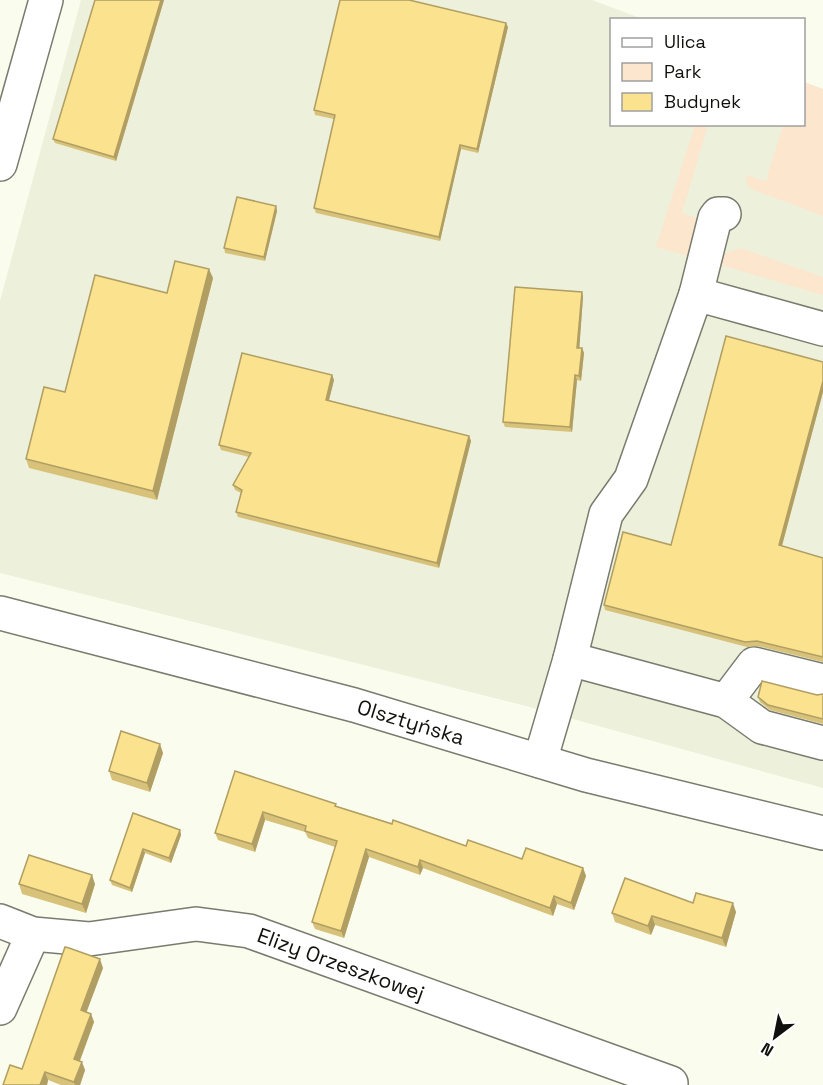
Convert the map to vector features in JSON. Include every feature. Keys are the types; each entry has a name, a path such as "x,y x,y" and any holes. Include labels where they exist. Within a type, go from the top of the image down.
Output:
{"street":[{"path":"0,164 46,0"},
{"path":"540,761 570,659 606,514 631,479 696,294 715,218 718,214 724,214"},
{"path":"696,294 823,329"},
{"name":"Olsztyńska","path":"0,613 354,705 586,775 822,833"},
{"path":"570,659 726,701 762,727 823,742"},
{"path":"726,701 754,664 823,681"},
{"name":"Elizy Orzeszkowej","path":"0,921 33,934 89,939 196,924 249,931 671,1083"},
{"path":"0,1008 33,934"}],"shaded area":[{"path":"81,0 592,0 640,18 610,18 610,126 805,126 805,82 823,89 823,788 522,705 0,573 0,301"}],"green space":[{"path":"805,82 823,89 823,216 754,190 748,186 746,175 766,181 783,126 805,126"},
{"path":"695,126 708,126 682,213 702,220 691,257 656,247"},
{"path":"741,248 823,277 823,295 717,264 724,254"}],"building":[{"path":"95,0 161,0 114,157 53,139"},
{"path":"340,0 409,0 506,23 477,149 460,145 439,237 314,208 335,115 314,110"},
{"path":"237,197 276,206 264,257 224,248"},
{"path":"175,261 209,269 153,491 26,459 44,387 65,392 95,275 167,293"},
{"path":"515,287 582,292 577,348 582,348 579,376 575,375 570,427 503,422"},
{"path":"726,336 823,362 823,381 779,545 823,558 823,657 757,641 745,642 604,605 623,532 671,545"},
{"path":"242,353 332,375 326,400 469,436 437,563 236,512 242,490 233,485 251,453 219,445"},
{"path":"762,681 817,695 823,694 823,719 768,705 758,697"},
{"path":"121,731 160,744 147,783 109,771"},
{"path":"235,771 336,804 335,806 392,824 393,820 466,846 468,840 522,859 526,848 583,868 571,903 554,896 550,908 420,860 418,867 366,849 341,931 312,922 337,841 305,831 306,826 263,812 252,844 215,833"},
{"path":"133,813 180,830 169,858 143,849 130,888 110,880"},
{"path":"29,855 92,875 82,904 19,884"},
{"path":"625,878 693,903 696,893 733,903 722,938 652,916 648,926 612,913"},
{"path":"65,947 100,959 81,1010 91,1014 74,1059 82,1062 74,1082 45,1072 40,1085 3,1085 10,1065 22,1069"}]}
